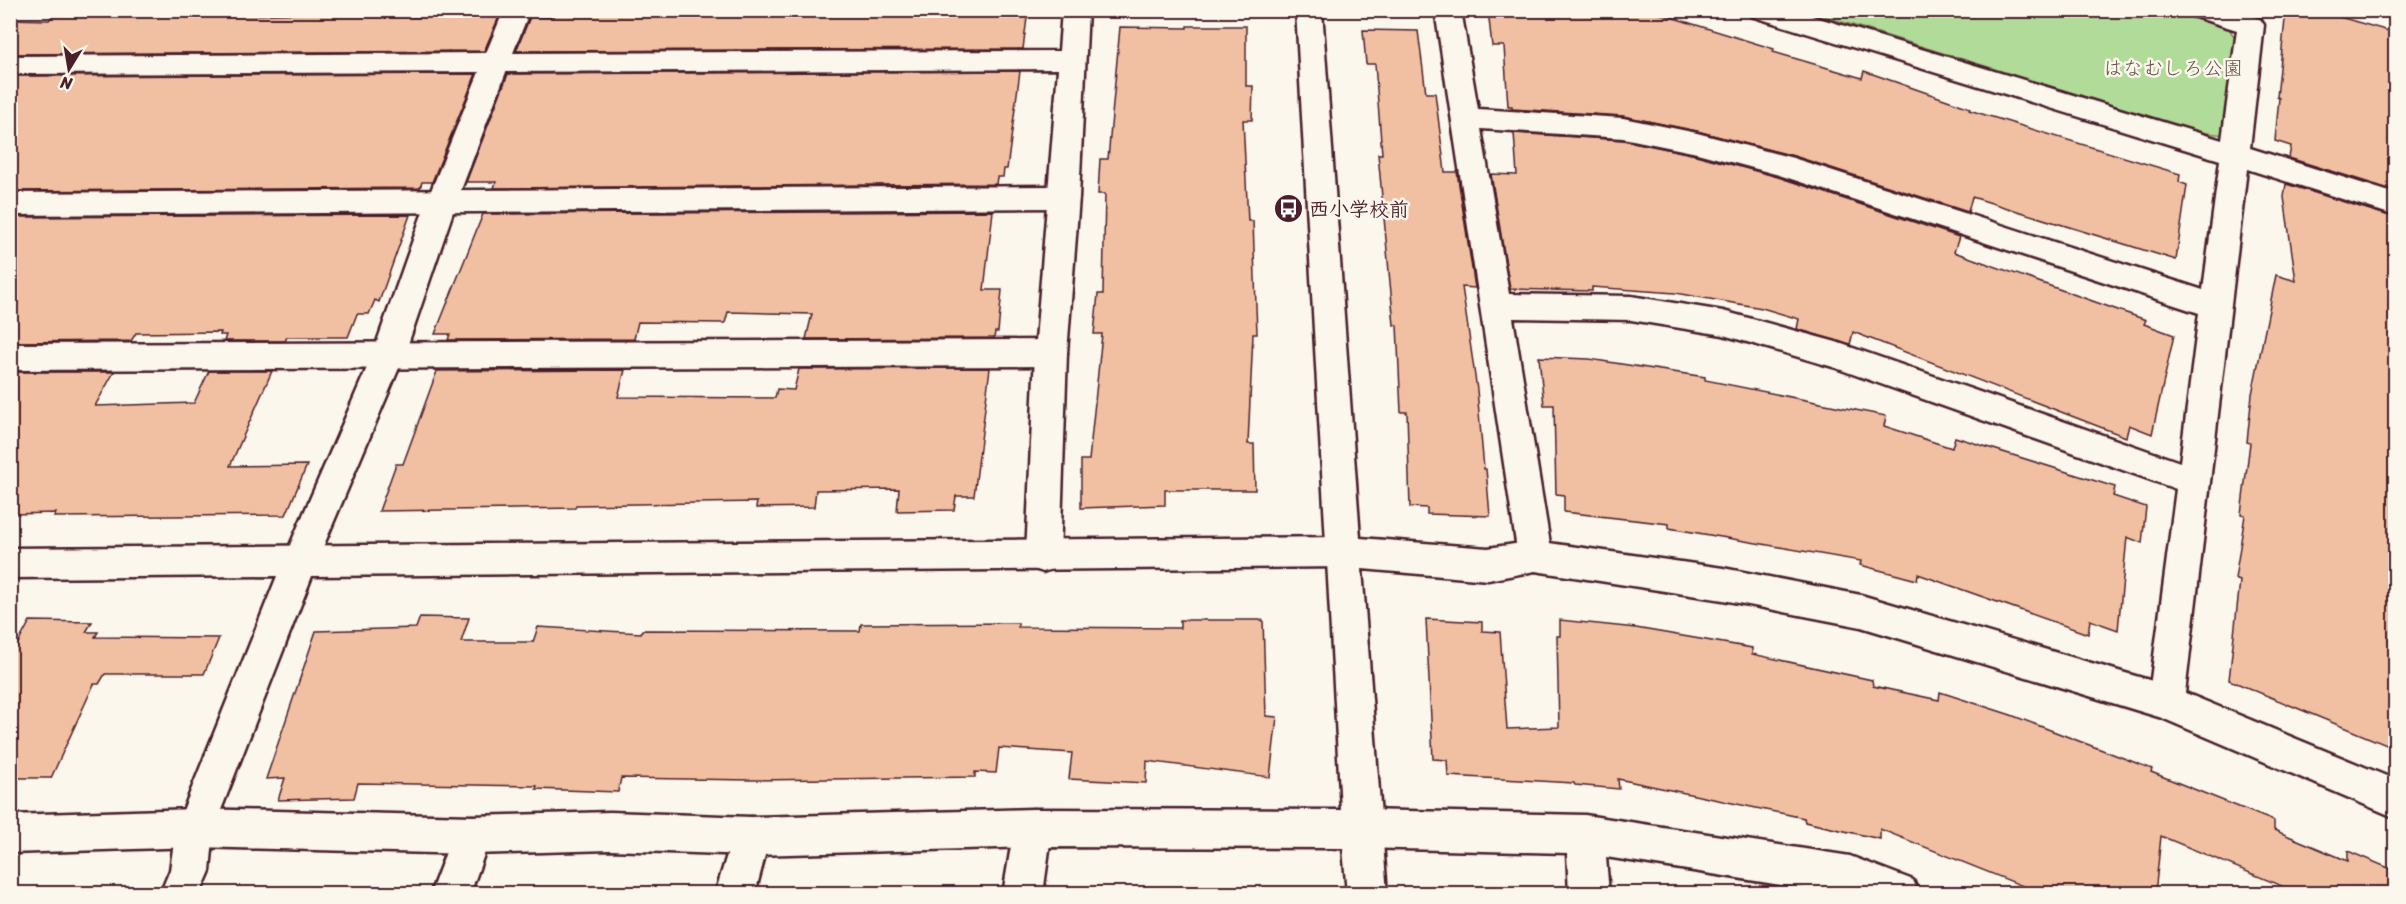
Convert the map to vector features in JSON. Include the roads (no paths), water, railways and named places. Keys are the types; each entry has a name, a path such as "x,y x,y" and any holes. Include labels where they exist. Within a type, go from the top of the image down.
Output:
{"street":[{"path":"180,894 190,871 195,828 301,559 388,356 441,203 517,10"},
{"path":"1042,557 1051,353 1076,10"},
{"path":"1309,10 1367,894"},
{"path":"1448,10 1535,556"},
{"path":"2166,702 2251,25 2201,10"},
{"path":"1777,13 2396,205"},
{"path":"10,65 1072,60"},
{"path":"1466,118 1623,128 1708,146 1783,165 2215,306"},
{"path":"10,204 441,203 1064,197"},
{"path":"1495,306 1631,308 1723,323 1836,355 2194,481"},
{"path":"10,357 1051,353"},
{"path":"10,562 1042,557 1344,552 1488,564 1535,556 1723,584 1861,611 2166,702 2396,800"},
{"path":"10,834 195,828 472,835 610,831 751,836 1033,828 1361,829 1585,834 1850,876 1899,894"},
{"path":"1023,894 1033,828"},
{"path":"1585,834 1589,894"},
{"path":"450,894 472,835"},
{"path":"735,894 751,836"}],"place":[{"name":"西小学校前","path":"1288,209"}],"park label":[{"name":"はなむしろ公園","path":"2173,68"}]}
